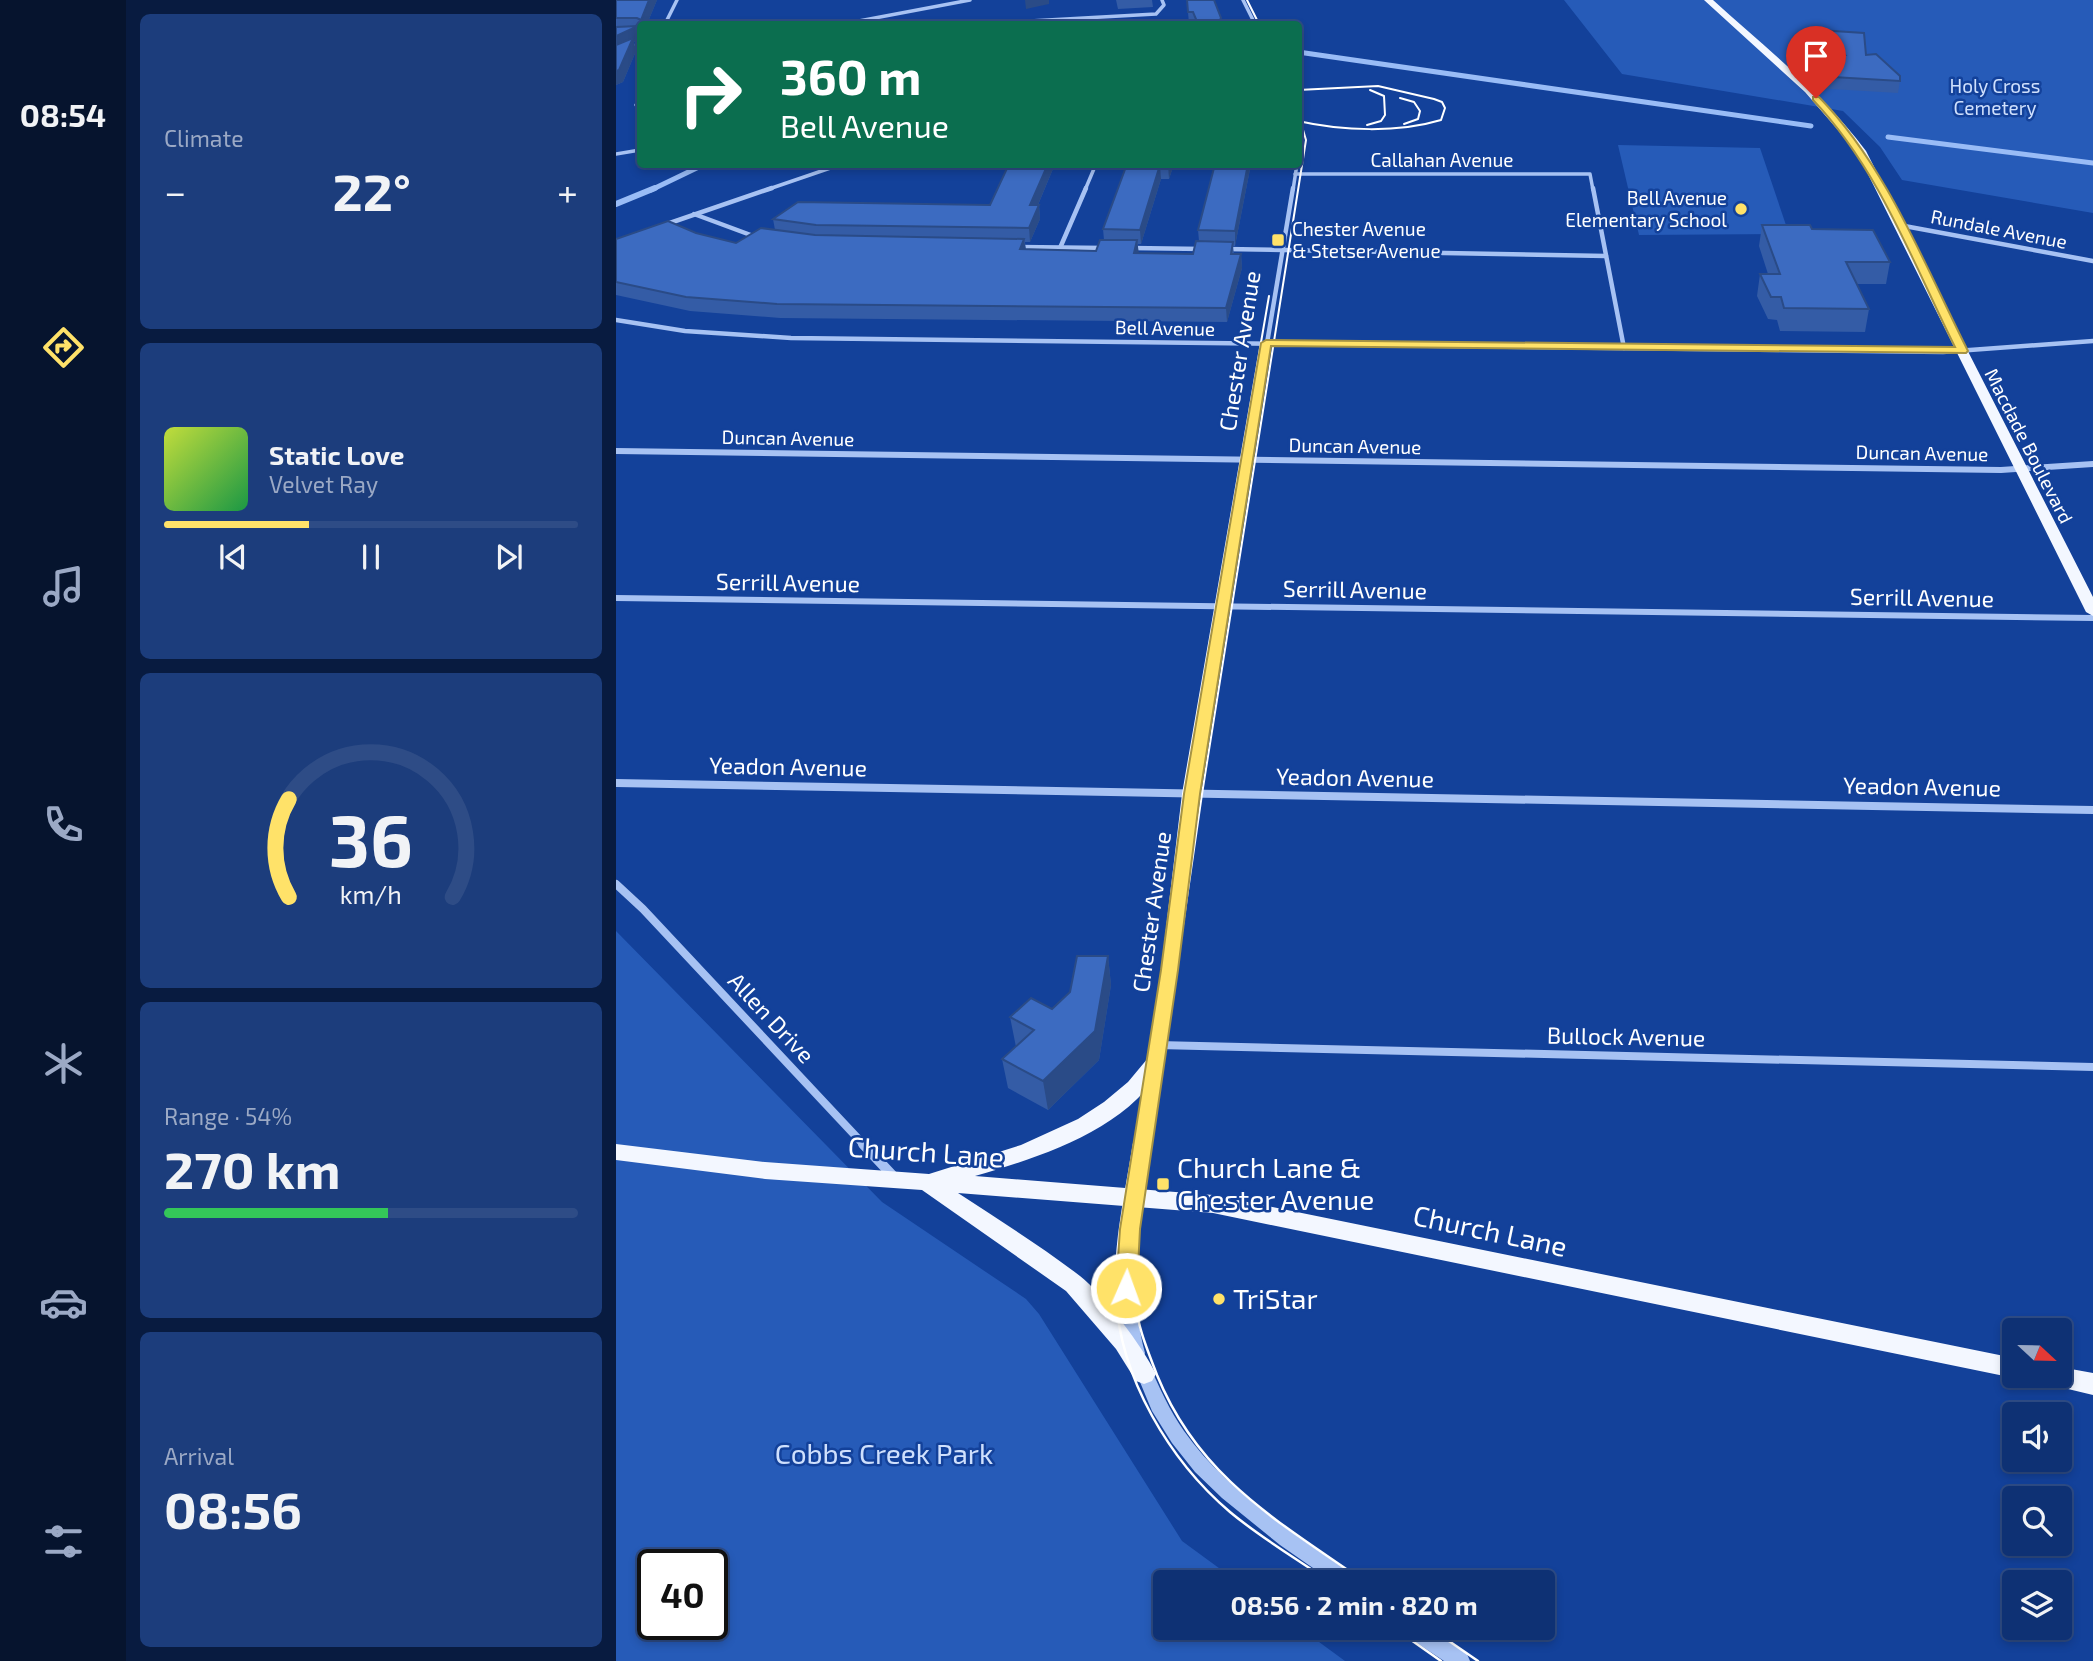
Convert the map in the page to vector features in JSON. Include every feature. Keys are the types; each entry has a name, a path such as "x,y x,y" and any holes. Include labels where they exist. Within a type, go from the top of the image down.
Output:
{"main road":[{"name":"Macdade Boulevard","path":"1708,0 1842,125 1869,164 2093,612"},
{"path":"925,1181 999,1161 1058,1139 1102,1116 1139,1085 1157,1054"},
{"name":"Church Lane","path":"616,1153 727,1167 1135,1195 1213,1204 2002,1366"},
{"path":"925,1181 1074,1284 1124,1342 1144,1374"},
{"path":"2072,1380 2093,1384"}],"street":[{"path":"666,21 677,0"},
{"path":"859,21 970,0"},
{"path":"1031,21 1156,14 1164,5 1162,0"},
{"path":"1243,0 1254,21"},
{"path":"616,55 637,45"},
{"path":"616,154 637,150"},
{"path":"655,228 830,168"},
{"path":"1060,247 1095,168"},
{"name":"Chester Avenue","path":"1296,168 1192,794 1126,1271 1127,1306 1133,1340 1144,1374 1160,1409 1182,1443 1242,1508 1331,1570"},
{"name":"Callahan Avenue","path":"1295,174 1590,174 1606,256"},
{"path":"694,215 758,237"},
{"name":"Rundale Avenue","path":"1899,225 2093,261"},
{"path":"1006,247 1111,248"},
{"path":"1123,248 1606,256 1624,348"},
{"name":"Bell Avenue","path":"616,320 700,333 790,338 1962,351 2093,341"},
{"name":"Duncan Avenue","path":"616,451 2022,469 2093,464"},
{"name":"Serrill Avenue","path":"616,598 2093,618"},
{"name":"Yeadon Avenue","path":"616,783 2093,810"},
{"name":"Allen Drive","path":"616,884 643,909 896,1179"},
{"name":"Bullock Avenue","path":"1157,1054 2093,1067"},
{"path":"1429,1640 1460,1661"}],"green space":[{"name":"Holy Cross Cemetery","path":"1564,0 2093,0 2093,213 1902,180 1880,147 1843,111 1622,74"},
{"path":"1618,145 1760,148 1789,234 1639,235"},
{"name":"Cobbs Creek Park","path":"616,931 882,1202 1026,1299 1039,1314 1182,1541 1222,1570 1153,1570 1153,1640 1316,1640 1345,1661 616,1661"}],"building":[{"path":"616,0 649,0 641,20 616,18"},
{"path":"1187,0 1214,0 1221,18 1220,21 1197,21 1193,12 1188,12"},
{"path":"637,26 616,36 616,27"},
{"path":"1818,30 1864,33 1866,55 1876,54 1900,76 1900,81 1816,76 1798,59 1845,55"},
{"path":"633,38 619,70 616,71 616,45"},
{"path":"1007,168 1046,168 1030,205 1039,205 1029,228 816,225 773,219 798,202 990,205"},
{"path":"1126,168 1159,168 1140,230 1103,229"},
{"path":"1214,168 1247,168 1235,231 1198,230"},
{"path":"668,221 696,233 736,243 761,228 815,235 1024,239 1020,249 1096,251 1100,240 1137,240 1134,253 1193,254 1196,241 1233,242 1231,254 1241,254 1226,308 777,304 686,297 616,282 616,239"},
{"path":"1762,225 1810,225 1812,229 1873,230 1890,262 1846,262 1869,309 1784,308 1781,297 1771,297 1760,274 1780,274"},
{"path":"1077,956 1108,956 1095,1031 1043,1081 1002,1059 1034,1030 1010,1017 1031,998 1052,1009 1070,992"}],"waterway":[{"path":"1302,53 1811,126"},
{"path":"1888,137 2093,163"},
{"path":"651,190 697,168"},
{"path":"616,204 655,188"}],"tram line":[{"path":"1247,0 1258,21"},
{"path":"1302,90 1378,86 1434,99 1442,102 1445,108 1441,120 1388,129 1351,129 1302,122"},
{"path":"1367,125 1381,121 1385,115 1384,96 1370,90"},
{"path":"1400,98 1414,102 1420,111 1418,119 1404,124"},
{"path":"1302,126 1306,140 1302,165"},
{"path":"1151,1146 1202,794 1302,168"},
{"path":"1134,1146 1162,970 1183,794 1269,296"},
{"path":"1134,1144 1119,1239 1116,1297 1127,1358 1138,1387 1169,1443 1208,1491 1254,1531 1312,1570"},
{"path":"1151,1144 1137,1244 1135,1284 1139,1322 1157,1375 1174,1411 1218,1470 1272,1517 1348,1570"},
{"path":"1411,1640 1441,1661"},
{"path":"1447,1640 1478,1661"}],"place":[{"name":"Bell Avenue Elementary School","path":"1741,209"},
{"name":"Chester Avenue & Stetser Avenue","path":"1278,240"},
{"name":"Church Lane & Chester Avenue","path":"1163,1184"},
{"name":"TriStar","path":"1219,1299"}],"route":[{"path":"1126,1288 1130,1229 1170,970 1192,794 1266,343 1962,351 1869,164 1842,125 1816,98"}]}
